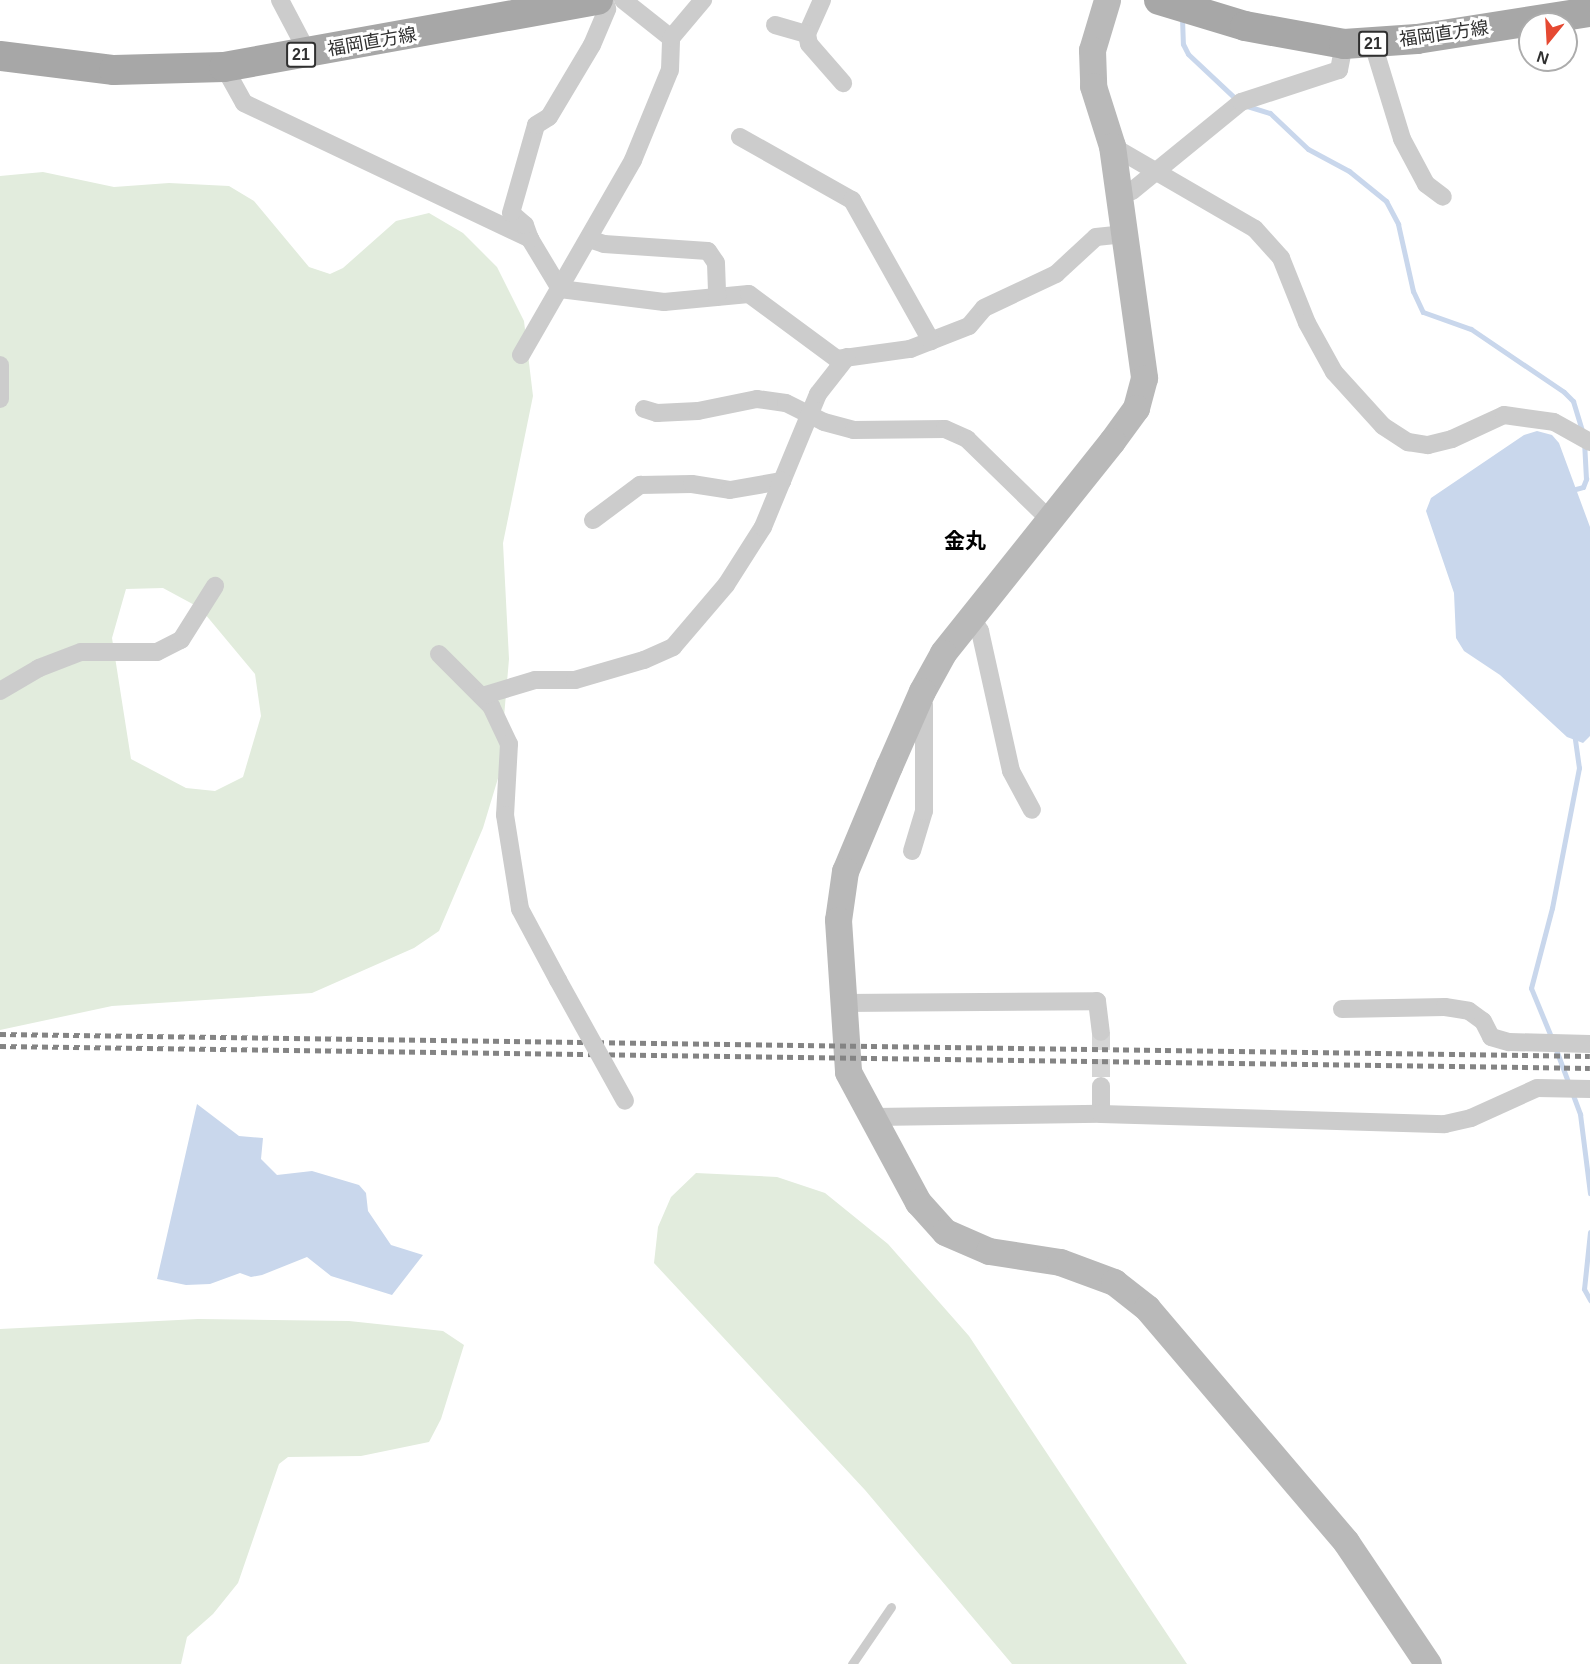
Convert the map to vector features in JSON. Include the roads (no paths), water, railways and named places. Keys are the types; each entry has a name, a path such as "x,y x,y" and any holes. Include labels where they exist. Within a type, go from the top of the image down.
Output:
{"main road":[{"name":"福岡直方線","path":"0,56 114,70 224,67 598,0"},
{"name":"福岡直方線","path":"1159,0 1245,26 1344,44 1373,44 1590,12"}],"street":[{"path":"280,0 308,53"},
{"path":"560,289 530,239 525,225 511,213 536,125 549,117 592,45 607,9 605,0"},
{"path":"623,0 671,38"},
{"path":"521,355 633,160 670,70 671,38 703,0"},
{"path":"822,0 807,34 809,44 843,83"},
{"path":"1107,0 1092,50 1093,86 1112,146 1144,378 1130,416 970,615 943,653 918,700 845,871 838,920 848,1072 874,1116 918,1202 945,1232 989,1251 1060,1262 1114,1282 1147,1308 1346,1542 1428,1664"},
{"path":"775,25 807,34"},
{"path":"1120,194 1132,191 1240,102 1339,70 1344,44"},
{"path":"1373,44 1402,139 1426,184 1443,198"},
{"path":"224,67 244,103 530,239"},
{"path":"740,137 852,200 932,341"},
{"path":"1112,146 1255,229 1281,258 1307,323 1334,372 1383,426 1408,442 1428,445 1452,439 1504,415 1554,422 1590,442"},
{"path":"560,289 664,302 749,294 837,358 910,349 969,326 984,308 1056,274 1096,237 1125,234"},
{"path":"589,239 604,244 708,251 716,263 717,297"},
{"path":"482,696 535,680 575,680 644,660 673,647 726,585 763,527 818,394 846,357"},
{"path":"0,365 0,399"},
{"path":"644,409 657,413 698,411 757,399 786,403 810,415 855,430 945,429 967,440 1049,519"},
{"path":"593,520 640,485 692,484 730,490 782,481"},
{"path":"0,691 39,668 81,652 157,652 181,640 215,586"},
{"path":"970,615 980,631 1011,771 1032,810"},
{"path":"439,654 491,706 509,744 505,815 520,909 625,1101"},
{"path":"912,851 924,811 924,706 918,700"},
{"path":"842,1003 1097,1001 1101,1032"},
{"path":"1342,1009 1445,1007 1469,1011 1483,1021 1491,1037 1509,1042 1590,1044"},
{"path":"1101,1086 1101,1114"},
{"path":"874,1116 1101,1114 1445,1124 1471,1118 1537,1088 1590,1089"}],"lane":[{"path":"852,1664 891,1607"}],"water":[{"path":"1537,431 1552,435 1559,443 1590,527 1590,736 1583,743 1567,737 1500,675 1464,651 1456,638 1454,593 1426,511 1431,498 1524,435"},
{"path":"197,1104 239,1136 263,1138 261,1159 277,1175 312,1171 359,1185 366,1193 368,1211 391,1245 423,1255 392,1295 331,1276 307,1257 262,1275 251,1277 240,1273 210,1284 186,1285 157,1279"}],"waterway":[{"path":"1182,18 1183,44 1188,54 1237,100"},
{"path":"1247,106 1270,113 1308,149 1349,171 1386,201 1398,224 1413,291 1423,312 1471,329 1564,392 1573,401 1582,431"},
{"path":"1572,490 1583,487 1586,479 1584,443"},
{"path":"1552,1039 1531,988 1552,908 1579,768 1574,734"},
{"path":"1555,1047 1580,1114 1590,1193"},
{"path":"1590,1232 1584,1289 1590,1300"}],"tunnel":[{"path":"1101,1032 1101,1086"}],"railway":[{"path":"0,1034 1590,1056"},
{"path":"0,1046 1590,1068"}],"district":[{"name":"金丸","path":"965,541"}]}
